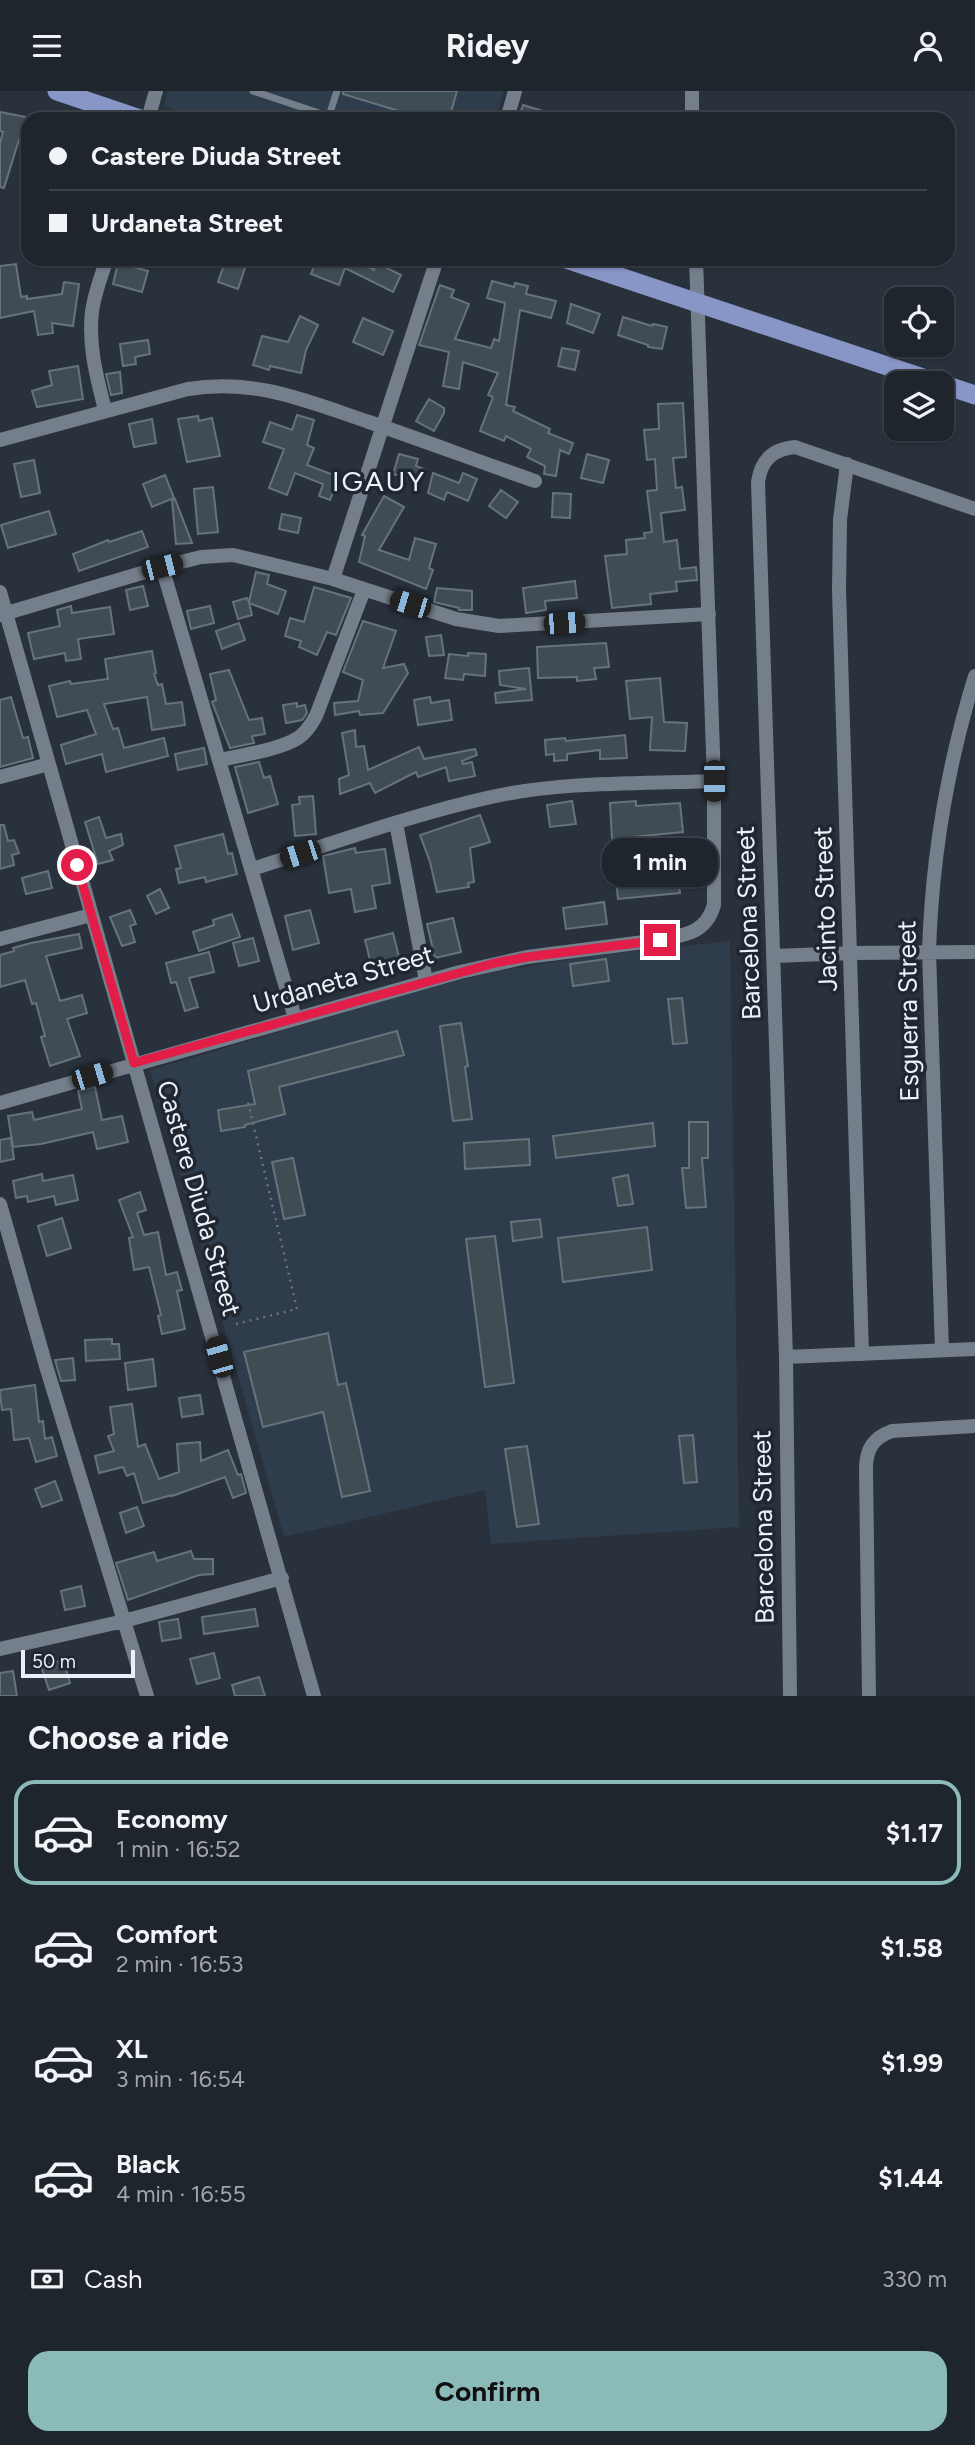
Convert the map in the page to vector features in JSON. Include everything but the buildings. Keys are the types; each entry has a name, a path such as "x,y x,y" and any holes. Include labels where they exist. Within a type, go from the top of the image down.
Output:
{"main road":[{"path":"57,91 119,112"},
{"path":"587,266 901,371"},
{"path":"954,388 975,395"}],"street":[{"path":"150,112 156,91"},
{"path":"509,112 515,91"},
{"path":"692,91 692,112"},
{"path":"105,266 92,309 90,327 95,369 105,411"},
{"path":"333,579 435,266"},
{"path":"252,869 396,823 492,796 528,790 714,781 696,266"},
{"path":"0,440 188,389 237,385 284,393 536,481"},
{"name":"Barcelona Street","path":"790,1696 786,1357 758,482 765,460 784,448 795,447 975,509"},
{"name":"Jacinto Street","path":"847,464 840,520 839,590 862,1354"},
{"path":"3,614 162,567 201,557 233,555 333,579 456,619 499,626 709,614"},
{"path":"162,567 295,1018"},
{"path":"220,760 288,743 299,738 309,728 364,590"},
{"name":"Castere Diuda Street","path":"0,592 3,614 49,764 314,1696"},
{"name":"Esguerra Street","path":"942,1350 929,951 931,895 949,771 975,676"},
{"path":"0,776 49,764"},
{"name":"Urdaneta Street","path":"0,1103 426,981 527,957 677,937 704,926 714,905 714,781"},
{"path":"396,823 426,981"},
{"path":"0,939 91,915"},
{"path":"774,956 975,952"},
{"path":"0,1204 46,1366 147,1696"},
{"path":"786,1357 975,1349"},
{"path":"869,1696 866,1469 869,1450 881,1435 892,1431 975,1426"},
{"path":"0,1649 124,1621 282,1579"}],"lane":[{"path":"253,91 314,112"},
{"path":"333,112 337,91"}],"path":[{"path":"236,1324 297,1309 247,1098"}],"shaded area":[{"path":"167,91 504,91 498,112 182,112 164,106"},
{"path":"730,941 739,1527 491,1544 485,1490 284,1537 150,1070 431,987 498,971 592,956"}],"district":[{"name":"IGAUY","path":"379,481"}],"route":[{"path":"77,865 134,1063 495,963 660,940"}]}
